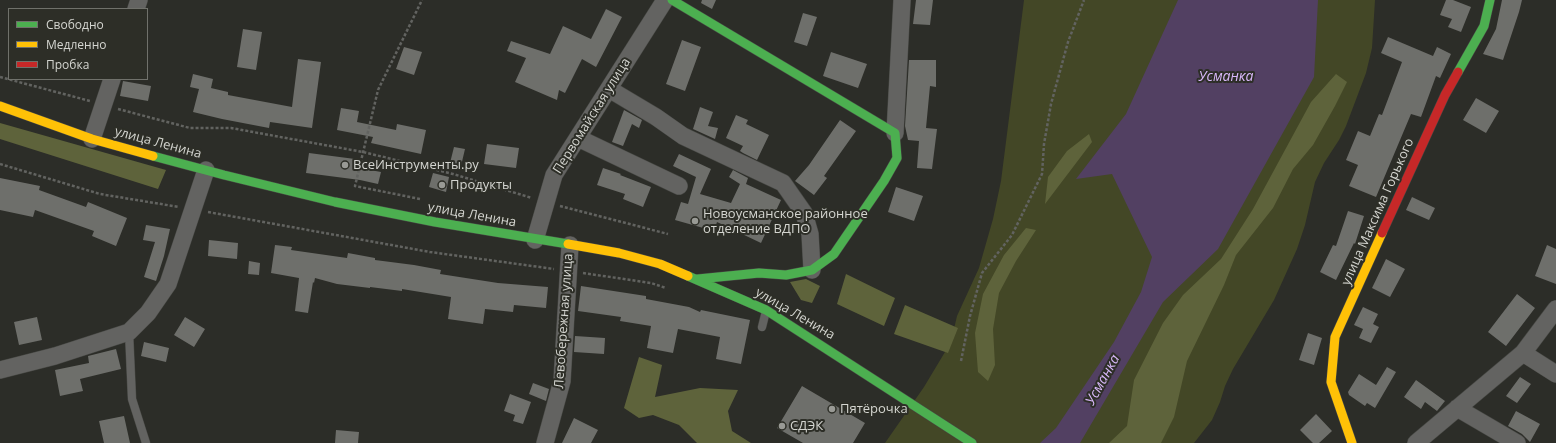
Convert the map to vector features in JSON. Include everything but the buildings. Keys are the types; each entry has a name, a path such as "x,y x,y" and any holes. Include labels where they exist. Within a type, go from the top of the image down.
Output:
{"main road":[{"path":"672,0 895,133 897,158 884,181 834,254 812,270 786,275 759,273 697,279"},
{"name":"улица Максима Горького","path":"1352,443 1331,382 1335,337 1445,95 1484,26 1490,0"},
{"name":"улица Ленина","path":"0,106 92,139 206,170 364,208 535,240 619,253 660,264 766,310 972,443"}],"street":[{"name":"Первомайская улица","path":"535,240 554,175 665,0"},
{"path":"895,133 902,0"},
{"path":"92,139 112,80"},
{"path":"609,89 683,136 783,183 804,214 810,234 812,270"},
{"path":"578,138 679,186"},
{"path":"0,370 55,356 129,332 148,313 168,284 206,170"},
{"name":"Левобережная улица","path":"545,443 562,381 570,245"},
{"path":"1416,443 1523,353 1556,309"},
{"path":"1523,353 1556,374"},
{"path":"1458,408 1517,443"}],"lane":[{"path":"762,328 766,310"},
{"path":"129,332 132,399 146,443"}],"path":[{"path":"420,199 356,186 378,90 422,0"},
{"path":"961,361 970,316 982,274 1012,235 1042,174 1044,144 1051,104 1068,42 1084,0"},
{"path":"11,80 190,128 231,128 363,152 453,174 547,202 668,234"},
{"path":"0,164 100,194 408,247"}],"green space":[{"path":"1024,0 1375,0 1372,48 1366,73 1346,126 1324,163 1315,182 1305,225 1297,249 1274,300 1233,369 1212,420 1194,443 885,443 924,387 951,342 957,316 979,268 993,219 1001,181"},
{"path":"1336,74 1347,82 1313,145 1293,169 1273,208 1236,255 1224,285 1187,361 1174,417 1161,443 1109,443 1127,426 1134,380 1163,323 1183,295 1221,259 1253,209 1311,102"},
{"path":"0,123 166,170 158,189 0,139"},
{"path":"1089,134 1092,142 1045,204 1048,177 1067,151"},
{"path":"1026,228 1036,230 1016,261 999,293 993,329 995,365 988,381 978,372 975,333 983,294 1004,255"},
{"path":"846,274 895,298 884,326 837,304"},
{"path":"806,279 820,286 812,303 801,300 790,282"},
{"path":"905,305 958,328 948,353 894,334"},
{"path":"639,357 662,365 655,397 700,388 738,390 728,411 732,431 751,443 697,443 679,425 653,415 639,418 624,408"}],"water":[{"name":"Усманка","path":"1178,0 1318,0 1314,77 1218,249 1163,302 1080,443 1040,443 1056,428 1114,342 1141,292 1152,257 1112,174 1076,179 1126,114"}],"traffic: fast":[{"path":"672,0 895,133 897,158 884,181 834,254 812,270 786,275 759,273 698,279"},
{"path":"1458,72 1484,26 1490,0"},
{"path":"153,156 335,202 435,222 568,244"},
{"path":"688,276 766,310 972,443"}],"traffic: slow":[{"path":"0,106 92,139 153,156"},
{"path":"1352,443 1331,382 1335,337 1382,233"},
{"path":"568,244 619,253 660,264 688,276"}],"traffic: jam":[{"path":"1382,233 1445,95 1458,72"}],"place":[{"name":"ВсеИнструменты.ру","path":"345,165"},
{"name":"Продукты","path":"442,185"},
{"name":"Новоусманское районное отделение ВДПО","path":"695,221"},
{"name":"Пятёрочка","path":"832,409"},
{"name":"СДЭК","path":"782,426"}]}
